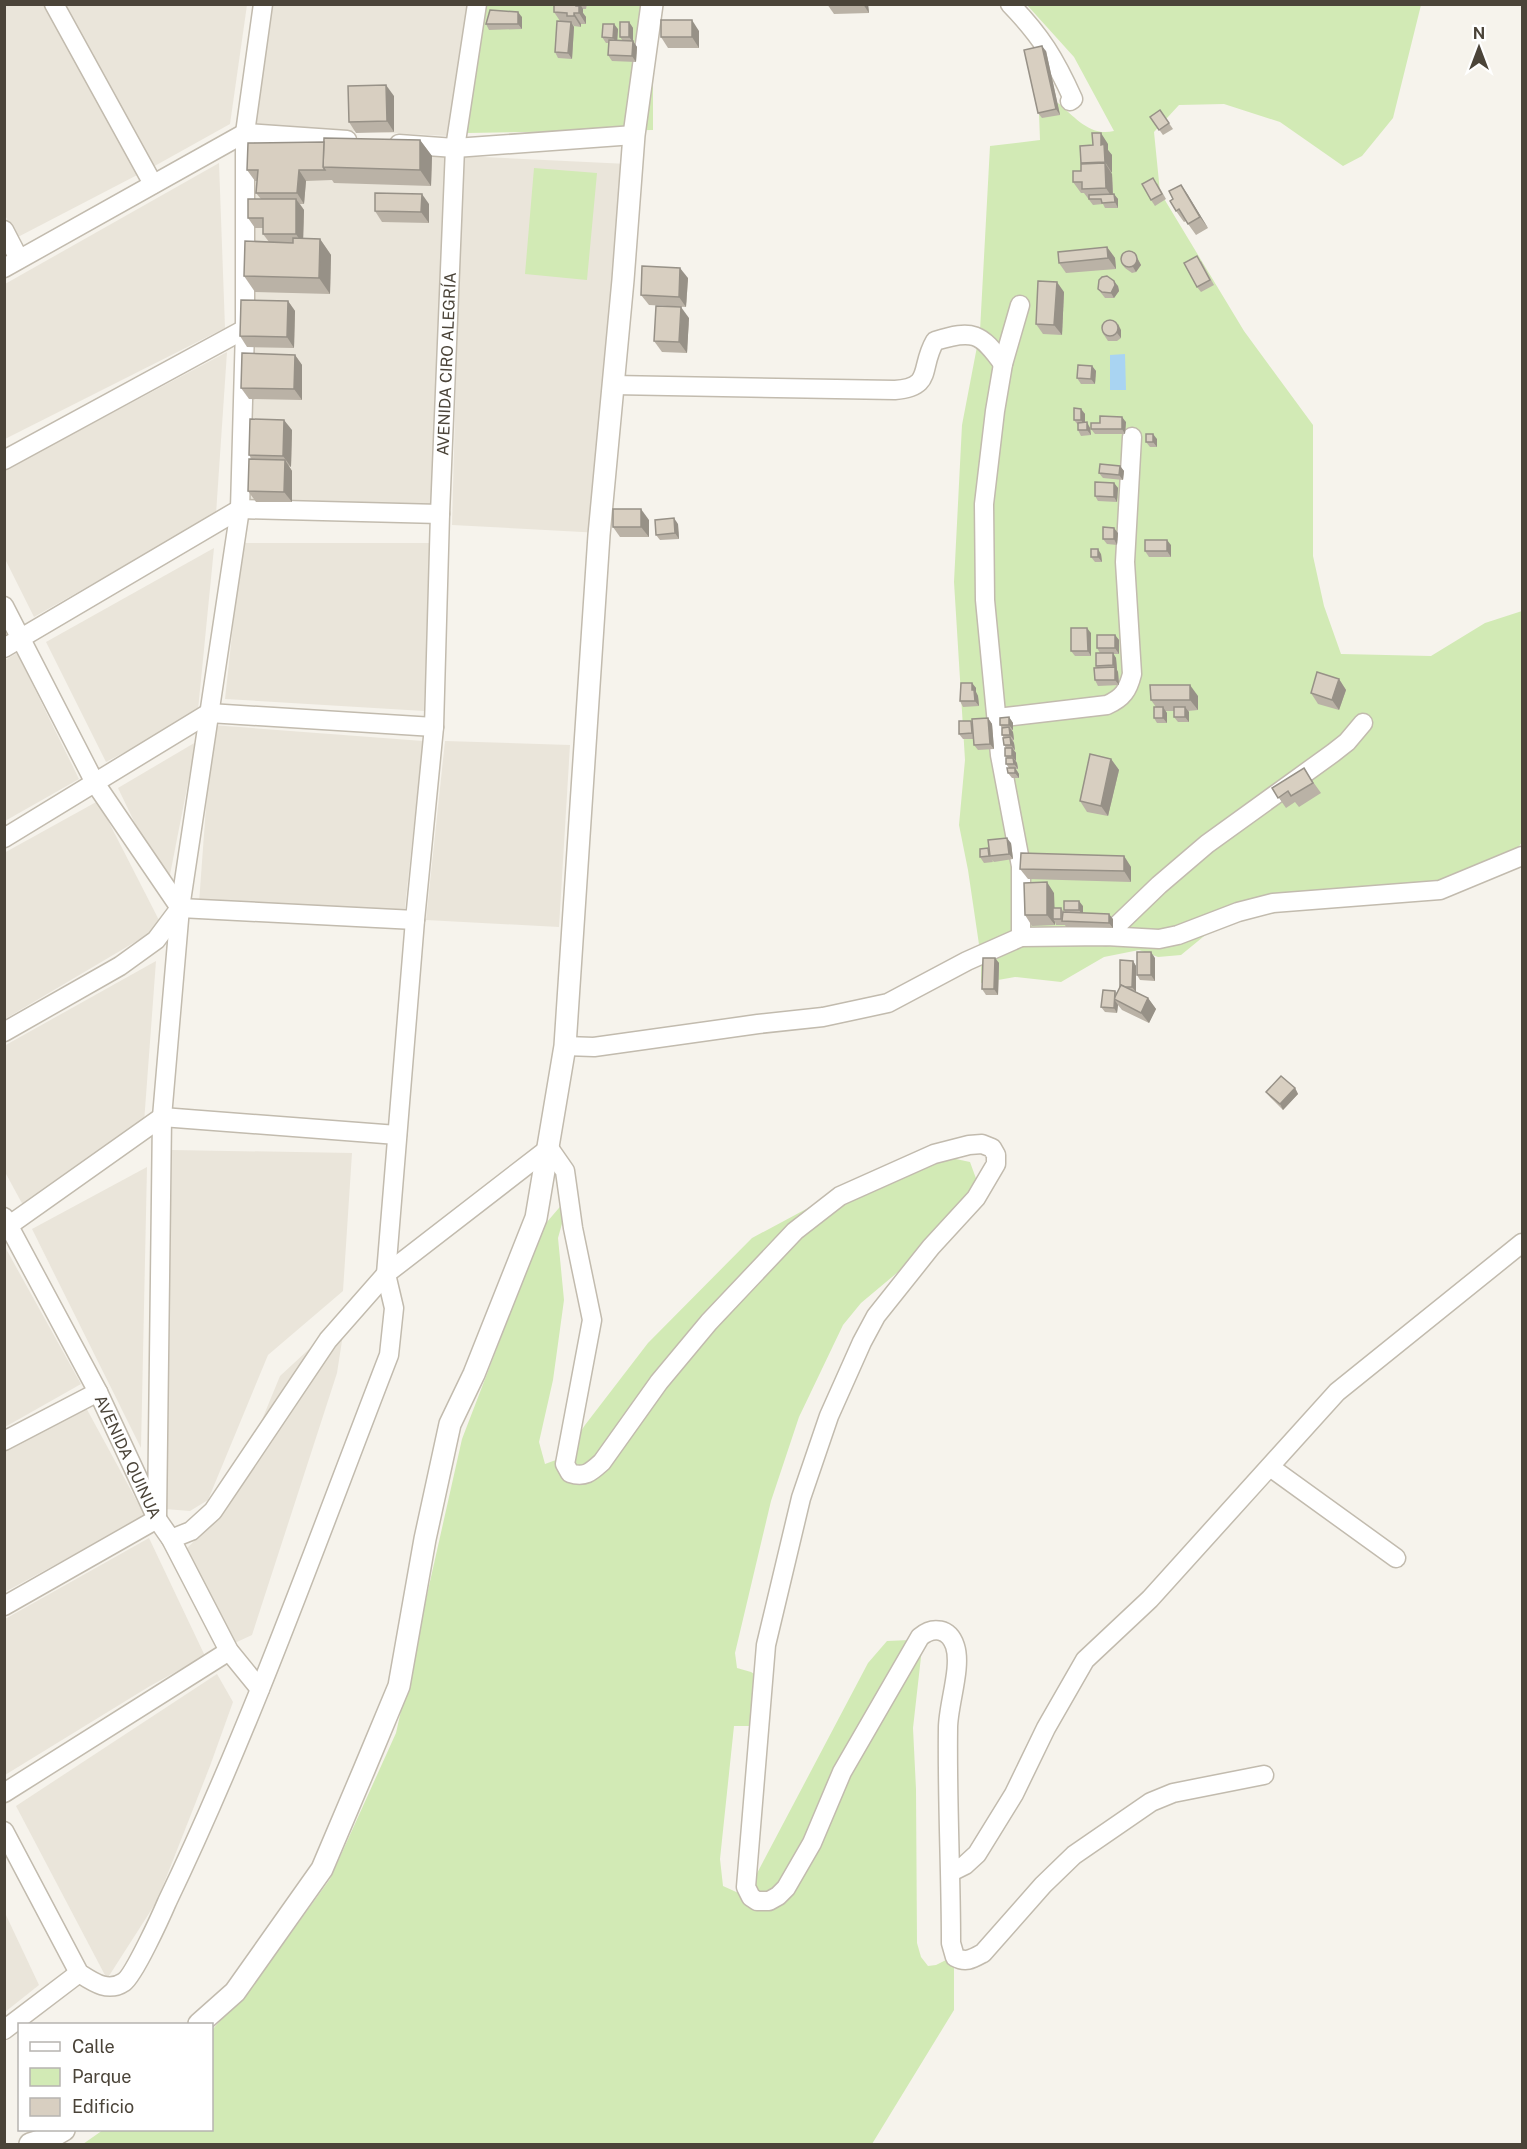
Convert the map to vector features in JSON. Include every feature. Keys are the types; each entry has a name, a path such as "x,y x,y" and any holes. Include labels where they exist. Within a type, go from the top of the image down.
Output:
{"street":[{"path":"54,4 153,184"},
{"path":"4,1606 157,1519 162,1117 180,908 240,509 245,133 263,4"},
{"name":"AVENIDA CIRO ALEGRÍA","path":"79,1973 99,1986 114,1986 126,1981 150,1938 200,1835 260,1689 389,1355 394,1308 386,1274 415,920 434,727 455,148 477,4"},
{"path":"201,2023 235,1992 322,1869 399,1686 425,1539 450,1424 474,1374 536,1218 565,1046 599,535 634,135 652,4"},
{"path":"1010,4 1037,32 1049,50 1073,99 1070,101"},
{"path":"4,230 12,263 245,133 361,141"},
{"path":"385,143 455,148 634,135"},
{"path":"1020,305 1003,364 994,411 984,504 985,600 1000,755 1021,866 1021,937"},
{"path":"4,460 244,329"},
{"path":"613,385 912,389 921,382 930,350 935,341 967,334 984,339 1003,364"},
{"path":"997,718 1107,705 1119,699 1128,689 1132,674 1125,562 1132,437"},
{"path":"4,648 240,509 440,514"},
{"path":"4,606 95,783 180,908"},
{"path":"4,838 210,712 434,727"},
{"path":"1106,936 1159,885 1207,844 1333,753 1347,742 1362,723"},
{"path":"565,1046 594,1047 823,1017 888,1003 968,961 1021,937 1106,936 1160,939 1178,935 1238,912 1273,903 1440,890 1522,856"},
{"path":"180,908 415,920"},
{"path":"4,1032 120,966 156,940 180,908"},
{"path":"6,1224 162,1117 398,1135"},
{"path":"549,1148 565,1171 574,1238 592,1320 565,1464 570,1473 578,1476 591,1473 602,1462 659,1382 709,1322 795,1231 840,1196 934,1154 982,1144 992,1148 996,1155 996,1164 976,1198 931,1247 876,1316 829,1416 801,1498 766,1645 746,1887 752,1897 757,1901 769,1901 786,1888 812,1843 842,1772 920,1637 936,1629 945,1632 950,1637 957,1656 948,1725 951,1943 955,1957 962,1961 971,1960 982,1953 1043,1885 1074,1855 1151,1802 1173,1793 1264,1775"},
{"path":"171,1539 191,1531 213,1510 328,1340 386,1274 549,1148"},
{"name":"AVENIDA QUINUA","path":"6,1224 98,1392 157,1519 171,1539 229,1651 260,1689"},
{"path":"951,1872 965,1865 977,1854 1014,1794 1046,1728 1085,1660 1150,1599 1337,1392 1522,1243"},
{"path":"4,1441 98,1392"},
{"path":"1270,1467 1396,1558"},
{"path":"4,1794 229,1651"},
{"path":"4,1831 79,1973 4,2030"},
{"path":"30,2145 62,2131"}],"shaded area":[{"path":"5,5 44,5 141,173 16,238 5,215"},
{"path":"61,5 247,5 230,124 151,168"},
{"path":"270,5 467,5 449,136 251,126"},
{"path":"256,148 448,157 433,518 248,508"},
{"path":"462,156 628,164 601,533 452,525"},
{"path":"219,163 225,328 5,439 5,284"},
{"path":"227,352 216,514 34,617 5,559 5,470"},
{"path":"242,543 431,543 424,711 225,699"},
{"path":"214,548 198,710 165,731 106,762 46,642"},
{"path":"17,653 79,779 5,821 5,660"},
{"path":"212,725 423,741 404,917 199,903"},
{"path":"445,741 570,745 559,927 426,920"},
{"path":"196,742 167,890 118,788"},
{"path":"98,801 162,926 5,1019 4,853"},
{"path":"156,961 143,1136 24,1207 5,1172 4,1046"},
{"path":"172,1150 352,1153 343,1291 268,1355 208,1500 190,1511 165,1509"},
{"path":"147,1167 141,1448 32,1229"},
{"path":"5,1247 81,1384 4,1427"},
{"path":"346,1315 337,1373 252,1635 226,1647 184,1551 224,1512 280,1376"},
{"path":"84,1404 145,1516 5,1592 5,1447"},
{"path":"149,1538 205,1656 150,1686 5,1775 5,1619"},
{"path":"217,1674 233,1702 210,1766 157,1901 107,1979 16,1806"},
{"path":"5,1913 39,1985 4,2012"}],"green space":[{"path":"484,5 653,5 653,130 467,133"},
{"path":"1027,5 1421,5 1393,118 1362,156 1343,166 1280,122 1224,104 1179,105 1154,132 1160,192 1244,331 1313,425 1313,556 1324,606 1341,654 1431,656 1485,623 1522,611 1522,842 1513,855 1467,881 1341,900 1245,919 1214,928 1181,955 1158,957 1139,950 1104,957 1061,982 1015,977 981,983 981,958 959,825 965,760 954,582 962,425 980,331 990,146 1040,140 1039,113 1058,103 1083,125 1098,131 1114,131 1074,57"},
{"path":"534,168 597,173 587,280 525,274"},
{"path":"937,1155 970,1162 978,1184 898,1272 861,1303 843,1325 799,1417 771,1501 735,1653 737,1668 751,1672 764,1680 752,1726 734,1726 720,1859 723,1886 745,1896 868,1663 887,1641 910,1640 922,1648 913,1728 916,1789 917,1943 921,1957 928,1966 936,1965 954,1956 954,2010 872,2144 83,2144 102,2131 213,2131 213,2029 259,1977 330,1879 396,1733 462,1439 541,1229 570,1195 558,1238 564,1300 553,1380 539,1442 545,1464 564,1457 585,1425 648,1343 752,1238 849,1186"}],"water":[{"path":"1125,354 1126,390 1110,390 1110,355"}],"building":[{"path":"554,4 576,4 579,6 579,13 567,16 567,13 554,12"},
{"path":"490,10 518,12 518,24 486,24"},
{"path":"661,20 692,20 692,37 661,37"},
{"path":"557,21 571,22 568,53 555,52"},
{"path":"620,22 629,22 629,37 620,37"},
{"path":"603,24 614,24 613,38 602,37"},
{"path":"609,40 633,41 632,56 608,55"},
{"path":"1042,46 1056,109 1038,113 1024,50"},
{"path":"386,85 387,121 349,122 348,86"},
{"path":"1160,110 1169,123 1159,130 1150,117"},
{"path":"1092,133 1101,133 1105,162 1081,163 1080,146 1093,145"},
{"path":"324,138 420,140 420,170 323,167"},
{"path":"324,142 323,167 325,170 299,170 297,193 256,193 258,170 247,170 248,143"},
{"path":"1105,163 1106,188 1082,189 1082,182 1073,182 1073,171 1081,171 1081,164"},
{"path":"1153,178 1162,194 1151,200 1142,184"},
{"path":"1181,185 1200,217 1188,224 1179,209 1176,211 1170,201 1173,199 1169,191"},
{"path":"375,193 422,194 421,212 375,211"},
{"path":"1114,194 1115,202 1102,203 1101,199 1089,199 1089,195"},
{"path":"248,199 296,199 296,234 263,234 263,218 248,218"},
{"path":"293,238 320,239 319,278 244,276 245,241 293,243"},
{"path":"1107,247 1108,258 1059,263 1058,252"},
{"path":"1129,251 1135,253 1137,259 1135,265 1129,267 1123,265 1121,259 1123,253"},
{"path":"1197,256 1210,280 1197,287 1184,263"},
{"path":"642,266 680,268 679,297 641,295"},
{"path":"1107,276 1114,281 1115,285 1111,293 1098,289 1099,280"},
{"path":"1038,281 1057,282 1054,325 1036,324"},
{"path":"241,300 288,301 287,337 240,336"},
{"path":"656,306 681,307 679,342 654,341"},
{"path":"1107,320 1113,320 1118,328 1116,334 1107,336 1102,331 1102,325"},
{"path":"242,353 295,355 294,389 241,388"},
{"path":"1078,365 1092,366 1091,379 1077,378"},
{"path":"1074,408 1081,409 1081,420 1074,420"},
{"path":"1100,416 1122,417 1122,429 1091,429 1091,423 1100,423"},
{"path":"250,419 284,420 283,456 249,455"},
{"path":"1087,422 1087,430 1078,430 1078,423"},
{"path":"1146,434 1153,434 1153,442 1146,442"},
{"path":"249,459 285,460 284,492 248,491"},
{"path":"1100,464 1120,466 1119,475 1099,473"},
{"path":"1095,482 1114,483 1114,497 1095,496"},
{"path":"613,509 641,509 641,527 613,527"},
{"path":"674,518 675,533 656,535 655,520"},
{"path":"1103,527 1114,528 1114,539 1103,539"},
{"path":"1145,540 1167,540 1167,551 1145,551"},
{"path":"1091,549 1098,549 1098,557 1091,557"},
{"path":"1071,628 1087,628 1088,651 1071,651"},
{"path":"1097,635 1115,635 1115,648 1097,648"},
{"path":"1096,653 1113,653 1113,665 1096,666"},
{"path":"1115,667 1115,680 1095,680 1094,668"},
{"path":"1317,672 1339,679 1332,700 1311,693"},
{"path":"961,683 972,683 975,701 960,701"},
{"path":"1150,685 1190,685 1190,700 1151,700"},
{"path":"1154,707 1163,707 1163,718 1154,718"},
{"path":"1174,707 1185,707 1185,717 1174,717"},
{"path":"1009,717 1009,725 1000,725 1000,718"},
{"path":"988,718 990,744 974,745 972,719"},
{"path":"959,721 971,721 972,733 959,734"},
{"path":"1009,727 1010,735 1002,735 1002,728"},
{"path":"1010,737 1011,745 1004,745 1003,738"},
{"path":"1005,748 1012,748 1012,756 1005,756"},
{"path":"1090,754 1111,759 1101,806 1080,801"},
{"path":"1006,758 1013,758 1014,764 1006,764"},
{"path":"1007,768 1015,768 1015,773 1008,773"},
{"path":"1304,768 1313,783 1291,796 1288,791 1278,798 1272,788"},
{"path":"1007,838 1009,854 990,856 988,840"},
{"path":"988,848 989,856 980,857 980,849"},
{"path":"1021,853 1124,856 1124,871 1020,869"},
{"path":"1047,882 1047,915 1025,915 1024,883"},
{"path":"1064,901 1079,901 1079,910 1064,910"},
{"path":"1053,908 1061,908 1061,919 1053,919"},
{"path":"1063,912 1109,914 1109,923 1062,921"},
{"path":"1137,952 1151,952 1151,975 1137,975"},
{"path":"983,958 995,958 994,989 982,989"},
{"path":"1120,960 1133,961 1132,987 1121,985 1120,987"},
{"path":"1121,985 1148,998 1141,1013 1114,999"},
{"path":"1103,990 1115,991 1114,1008 1101,1007"},
{"path":"1281,1076 1295,1088 1280,1104 1266,1092"}]}
